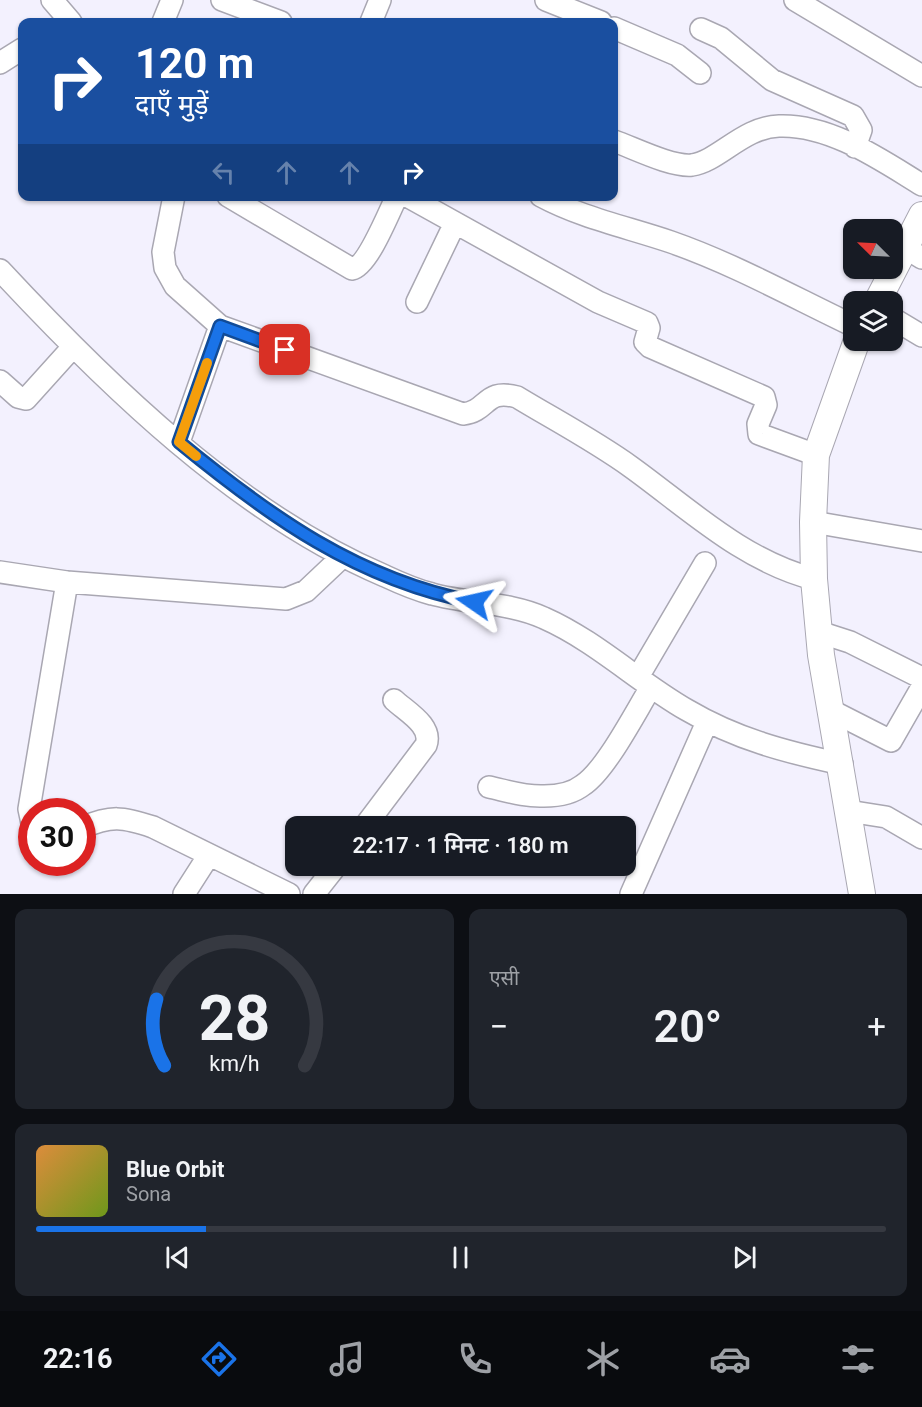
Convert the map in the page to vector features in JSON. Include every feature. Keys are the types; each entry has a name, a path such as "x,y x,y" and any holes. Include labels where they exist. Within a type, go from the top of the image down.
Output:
{"street":[{"path":"52,0 65,18"},
{"path":"165,18 172,0"},
{"path":"222,0 270,18"},
{"path":"373,18 380,0"},
{"path":"546,0 591,18"},
{"path":"795,0 922,76"},
{"path":"701,29 721,38 772,80 853,116 861,130 855,147"},
{"path":"618,30 677,55 700,72"},
{"path":"0,63 18,51"},
{"path":"618,142 682,164 693,165 759,129 780,126 807,129 855,147 922,185"},
{"path":"173,201 163,252 165,268 175,286 220,326 463,414 477,410 493,396 507,395 517,398 629,465 753,554 777,567 814,579"},
{"path":"236,201 352,269 360,266 394,201"},
{"path":"416,201 598,302 647,323 649,328 645,342 650,347 764,397 766,405 758,424 759,434 816,455"},
{"path":"551,201 566,209 672,242 729,266 843,321"},
{"path":"885,291 913,253 922,215"},
{"path":"417,302 455,223"},
{"path":"0,270 72,348 179,442 238,490 342,557 432,594 542,616 567,629 707,722 771,749 842,764"},
{"path":"903,325 922,336"},
{"path":"179,442 220,326"},
{"path":"0,381 18,397 26,399 72,348"},
{"path":"853,351 816,455 813,522 814,579 819,632 862,894"},
{"path":"813,522 922,541"},
{"path":"0,572 67,582 286,599 306,591 342,557"},
{"path":"489,787 524,795 544,796 566,793 584,785 597,772 705,564"},
{"path":"31,798 67,582"},
{"path":"819,632 850,642 922,678"},
{"path":"832,711 891,741 922,687"},
{"path":"373,816 426,745 429,737 426,729 394,700"},
{"path":"631,894 707,722"},
{"path":"848,811 886,817 922,838"},
{"path":"96,822 107,818 130,819 153,827 289,894"},
{"path":"184,894 209,855"},
{"path":"314,894 328,876"}],"slow traffic":[{"path":"196,456 179,442 207,363"}],"route":[{"path":"285,350 220,326 179,442 238,490 287,524 342,557 432,594 474,602"}]}
